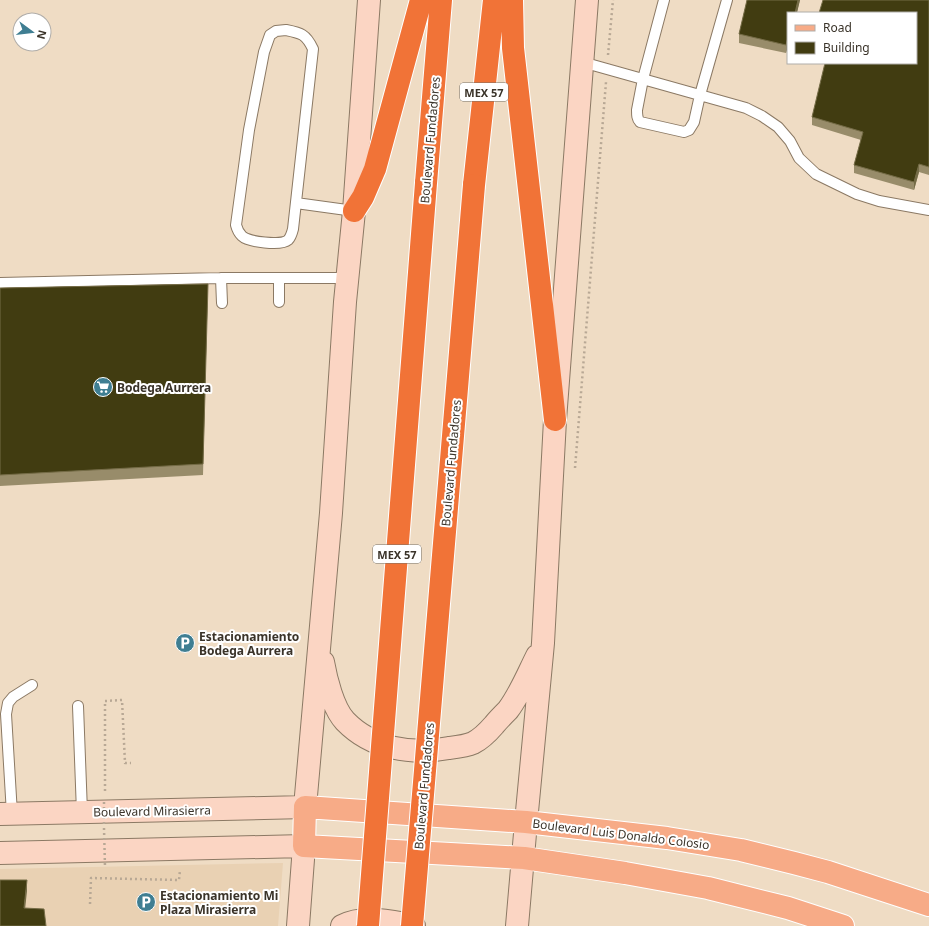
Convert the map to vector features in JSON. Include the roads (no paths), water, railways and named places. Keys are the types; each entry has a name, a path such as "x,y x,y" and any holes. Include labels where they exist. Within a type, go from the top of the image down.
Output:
{"highway":[{"path":"354,212 370,183 380,155 421,0"},
{"name":"Boulevard Fundadores","path":"368,926 441,0"},
{"name":"Boulevard Fundadores","path":"413,926 474,185 494,0"},
{"path":"512,0 513,48 555,420"}],"main road":[{"path":"298,926 304,846 305,807 331,513 347,278 354,212 369,0"},
{"path":"517,926 543,643 555,420 587,0"},
{"path":"319,639 325,673 335,703 344,720 362,734 385,746 403,750 428,751 473,743 486,734 509,709 527,677 543,643"},
{"name":"Boulevard Mirasierra","path":"6,814 305,807"},
{"name":"Boulevard Luis Donaldo Colosio","path":"305,807 526,822 667,838 741,850 828,872 929,905"},
{"path":"0,853 304,846 524,858 625,872 708,888 788,908 843,926"},
{"path":"342,926 361,920 383,921 413,926"}],"lane":[{"path":"664,0 643,79 637,110 638,120 640,122 684,132 688,130 694,122 700,95 727,0"},
{"path":"286,30 300,32 309,39 313,49 296,203 293,229 288,240 285,242 248,240 238,231 236,225 249,130 264,52 270,35 276,31 286,30"},
{"path":"582,62 746,108 762,116 778,127 790,141 799,158 816,174 857,194 879,201 929,210"},
{"path":"296,203 354,212"},
{"path":"0,283 221,278 347,278"},
{"path":"221,278 222,303"},
{"path":"278,278 279,302"},
{"path":"6,814 6,714 8,704 13,697 32,685"},
{"path":"78,706 82,812"}],"place":[{"name":"Bodega Aurrera","path":"103,387"},
{"name":"Estacionamiento Bodega Aurrera","path":"185,643"},
{"name":"Estacionamiento Mi Plaza Mirasierra","path":"146,902"}]}
